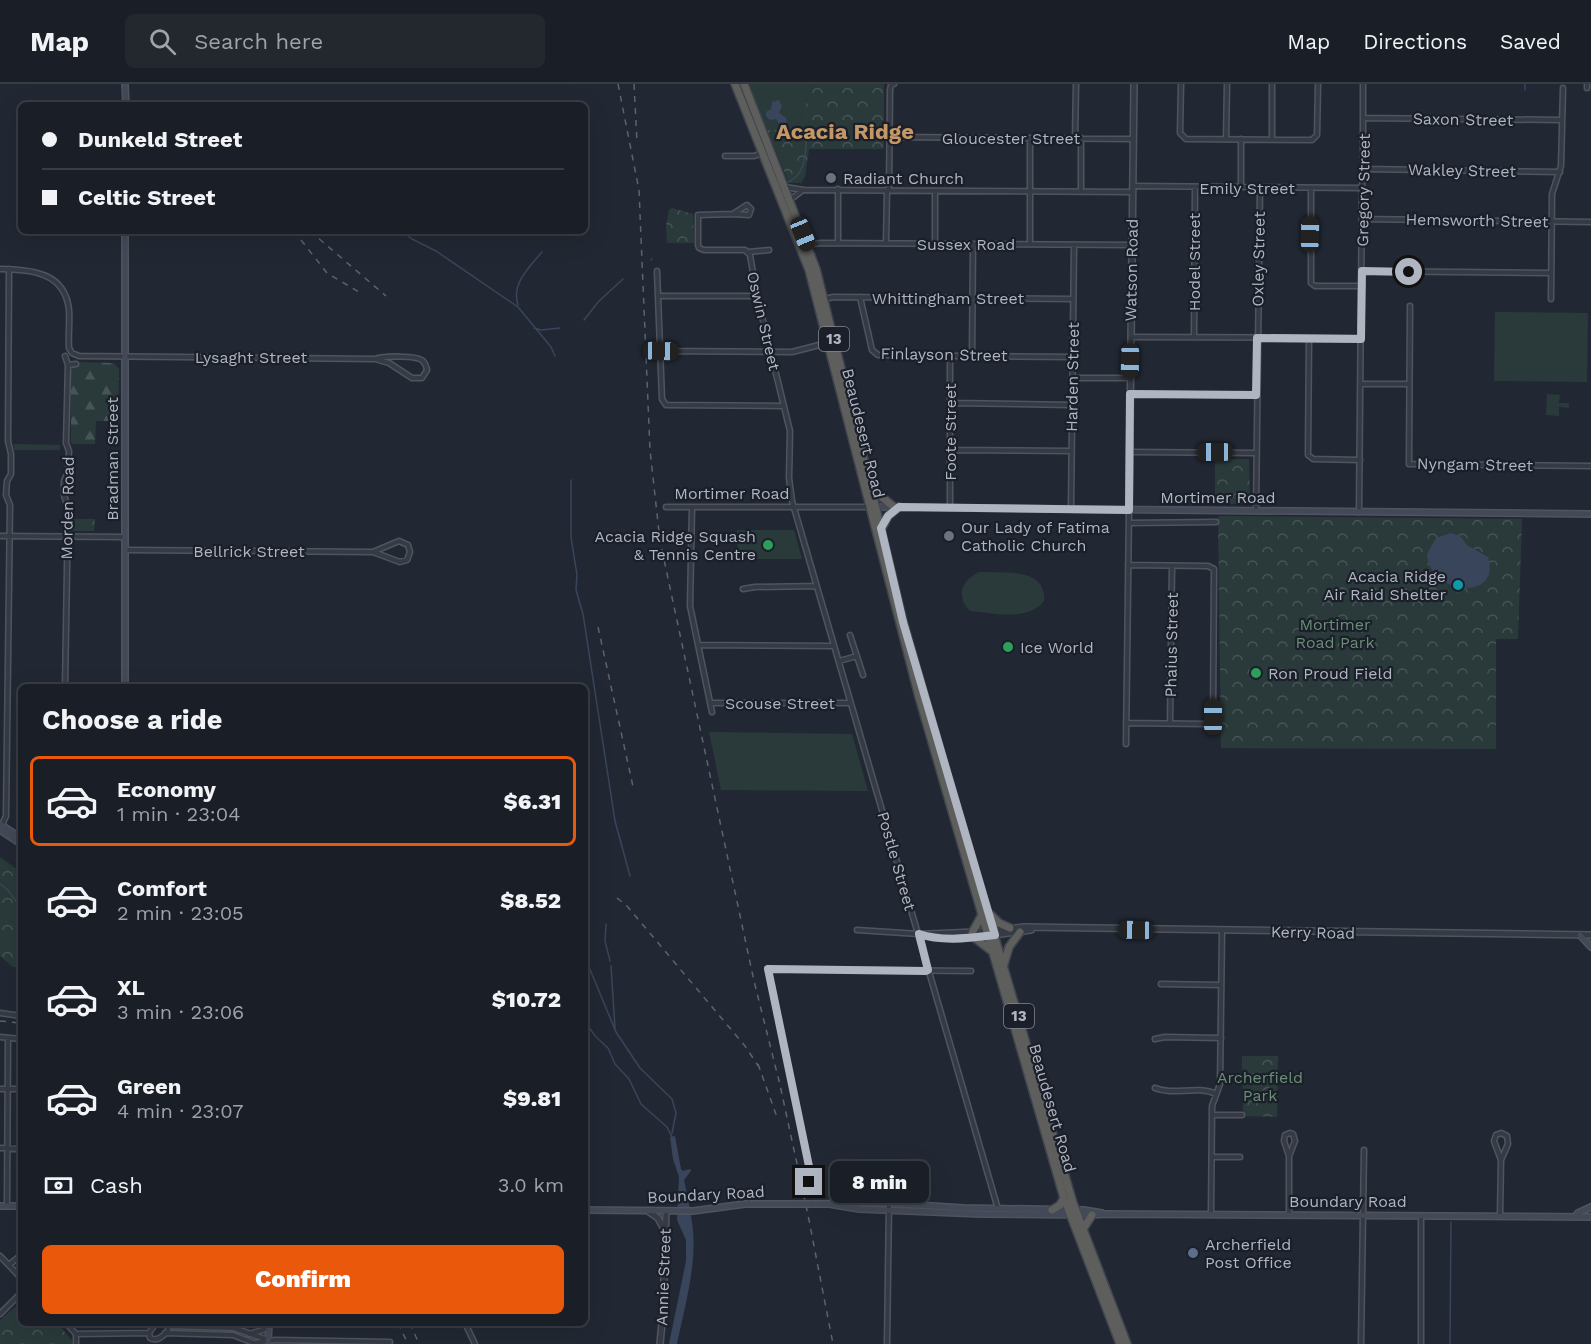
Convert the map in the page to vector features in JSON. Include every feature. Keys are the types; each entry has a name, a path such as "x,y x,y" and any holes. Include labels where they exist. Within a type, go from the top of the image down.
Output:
{"highway":[{"name":"Beaudesert Road","path":"735,84 824,299 872,488 873,507 881,528 903,622 985,914"},
{"name":"Beaudesert Road","path":"744,84 790,201 804,247 873,507 910,667 985,914 1004,965 1073,1213 1120,1344"},
{"path":"872,488 896,507 881,528"},
{"path":"993,952 974,935 985,914 1010,928"},
{"path":"1004,965 1009,947 1020,932"},
{"name":"Beaudesert Road","path":"991,933 993,952 1064,1198 1083,1229 1127,1344"},
{"path":"1052,1210 1060,1205 1064,1198"},
{"path":"1083,1229 1092,1215"}],"main road":[{"path":"125,84 126,102"},
{"name":"Bradman Street","path":"125,234 125,684"},
{"name":"Mortimer Road","path":"873,507 1591,514"},
{"path":"1,826 18,836"},
{"path":"1,826 18,841"},
{"path":"1580,935 1591,946"},
{"name":"Boundary Road","path":"588,1210 693,1211 745,1204 829,1204 835,1202 999,1212 1591,1217"},
{"path":"1575,1217 1578,1213 1591,1207"},
{"name":"Boundary Road","path":"999,1212 1052,1210 1092,1215 1106,1214"},
{"path":"268,1342 269,1326"}],"street":[{"path":"1075,138 1076,84"},
{"name":"Watson Road","path":"1126,744 1134,84"},
{"path":"1181,84 1180,133 1186,139 1315,139 1317,135 1317,84"},
{"path":"1226,139 1227,84"},
{"path":"1272,84 1272,139"},
{"name":"Gregory Street","path":"1359,512 1362,188 1365,169 1363,160 1364,84"},
{"path":"886,243 892,85"},
{"path":"1551,298 1552,194 1560,172 1563,88"},
{"name":"Saxon Street","path":"1363,118 1562,120"},
{"name":"Gloucester Street","path":"890,137 1133,139"},
{"path":"1030,138 1030,244"},
{"path":"1081,138 1081,192"},
{"path":"1241,139 1241,187"},
{"path":"725,156 754,156 763,153"},
{"name":"Wakley Street","path":"1365,169 1560,172"},
{"name":"Emily Street","path":"784,187 804,190 1081,192 1195,187 1362,188"},
{"name":"Hodel Street","path":"1194,337 1195,187"},
{"name":"Oxley Street","path":"1256,511 1260,188"},
{"path":"1311,188 1311,283 1315,286 1362,286"},
{"path":"838,189 838,243"},
{"path":"790,201 804,190"},
{"path":"935,191 935,243"},
{"name":"Oswin Street","path":"733,214 698,215 699,248 748,252 790,431 789,478 794,507"},
{"name":"Hemsworth Street","path":"1362,219 1591,222"},
{"name":"Sussex Road","path":"804,247 817,243 1131,245"},
{"path":"972,356 973,244"},
{"name":"Harden Street","path":"1071,509 1074,245"},
{"path":"748,252 769,250"},
{"path":"0,269 9,269 8,446 11,454 6,495 10,505 6,816 1,826"},
{"name":"Lysaght Street","path":"9,269 39,272 50,278 60,288 68,304 69,346 74,354 81,357 375,359 389,363 414,378 422,378 426,372 426,364 419,359 381,357 375,359"},
{"path":"657,271 662,399 666,405 784,406"},
{"path":"1362,271 1551,273"},
{"path":"658,296 757,296"},
{"name":"Whittingham Street","path":"824,299 860,297 1073,299"},
{"name":"Finlayson Street","path":"860,297 874,354 1072,357"},
{"name":"Nyngam Street","path":"1410,306 1408,464 1591,466"},
{"path":"1131,336 1361,339"},
{"path":"1309,338 1308,455 1313,459 1360,460"},
{"path":"661,351 792,352 828,342"},
{"name":"Morden Road","path":"65,356 68,365 66,442 69,451 68,472 64,481 64,495 68,508 65,684"},
{"name":"Foote Street","path":"950,356 950,508"},
{"path":"68,365 76,364"},
{"path":"1072,378 1130,378"},
{"path":"1361,384 1409,384"},
{"path":"1130,394 1256,395"},
{"path":"950,404 1071,405"},
{"path":"0,421 8,421"},
{"path":"950,450 1071,451"},
{"path":"1130,452 1256,453"},
{"name":"Mortimer Road","path":"666,507 873,507"},
{"path":"692,507 690,606 712,712"},
{"name":"Postle Street","path":"794,507 999,1212"},
{"name":"Mortimer Road","path":"1129,523 1216,522"},
{"path":"0,536 126,537"},
{"name":"Bellrick Street","path":"125,550 373,552 399,562 407,560 410,552 408,545 399,542 373,552"},
{"path":"1126,723 1206,724 1211,722 1213,706 1213,568 1128,566"},
{"name":"Phaius Street","path":"1170,724 1172,566"},
{"path":"743,589 816,586"},
{"path":"850,634 863,675"},
{"path":"698,645 834,646"},
{"path":"839,661 857,656"},
{"name":"Scouse Street","path":"710,703 850,703"},
{"name":"Kerry Road","path":"991,933 1010,928 1036,928 1591,935"},
{"name":"Kerry Road","path":"857,930 974,935 1020,932 1036,928"},
{"path":"1211,1214 1212,1102 1220,1084 1222,931"},
{"path":"809,1182 810,1171 768,969 971,971"},
{"path":"1161,984 1221,985"},
{"path":"0,1013 18,1016"},
{"path":"0,1037 18,1039"},
{"path":"1155,1039 1165,1037 1221,1038"},
{"path":"3,1206 7,1149 8,1038"},
{"path":"1155,1088 1208,1091 1216,1094"},
{"path":"0,1089 18,1089"},
{"path":"1212,1115 1242,1115"},
{"path":"1289,1156 1295,1139 1292,1133 1284,1137 1289,1156 1289,1215"},
{"path":"1500,1215 1501,1161 1508,1141 1507,1136 1501,1133 1496,1135 1494,1141 1501,1161"},
{"path":"0,1148 18,1149"},
{"path":"1361,1344 1364,1150"},
{"path":"1212,1157 1240,1157"},
{"path":"887,1344 889,1206"},
{"path":"648,1211 658,1218 665,1230"},
{"name":"Annie Street","path":"660,1344 666,1211"},
{"path":"1421,1344 1422,1215"},
{"path":"0,1256 18,1275"},
{"path":"9,1265 18,1258"},
{"path":"0,1314 18,1296"},
{"path":"69,1326 76,1334 76,1344"},
{"path":"149,1333 154,1326"},
{"path":"149,1333 150,1338 155,1342 165,1334 168,1326"},
{"path":"190,1326 234,1328 268,1342"},
{"path":"249,1334 263,1330 267,1326"},
{"path":"466,1326 475,1344"},
{"path":"76,1334 149,1333"},
{"path":"165,1334 233,1335 254,1343 390,1342"}],"green space":[{"path":"749,84 813,84 796,130 767,130"},
{"path":"813,84 884,84 884,149 809,149 805,177 801,183 789,183 767,130 796,130"},
{"path":"672,208 693,214 694,243 667,243 666,226 669,210"},
{"path":"1495,312 1588,313 1587,382 1494,381"},
{"path":"71,362 114,363 119,369 118,421 96,421 95,444 72,444 71,442"},
{"path":"1547,394 1560,395 1559,403 1569,403 1569,408 1559,407 1559,416 1546,415"},
{"path":"14,444 60,445 60,450 14,450"},
{"path":"1215,459 1249,459 1250,502 1248,504 1215,504"},
{"name":"Mortimer Road Park","path":"1218,516 1522,519 1518,639 1496,639 1496,749 1221,748"},
{"path":"72,519 95,519 94,531 72,531"},
{"name":"Acacia Ridge Squash & Tennis Centre","path":"737,530 794,530 802,559 738,559"},
{"path":"980,572 1022,574 1031,577 1043,590 1044,601 1037,608 1019,614 970,611 963,600 963,588 969,579"},
{"path":"709,732 852,734 868,791 721,790"},
{"path":"0,857 18,870 18,967 13,967 0,956"},
{"name":"Archerfield Park","path":"1242,1056 1278,1056 1277,1117 1243,1116"},
{"path":"18,1305 18,1326 60,1326 72,1340 72,1344 0,1344 0,1320"}],"water":[{"path":"779,100 782,106 779,113 786,118 787,122 783,126 776,119 770,120 766,116 766,112 771,109 772,102"},
{"path":"1451,533 1460,536 1468,546 1488,557 1489,572 1485,582 1475,587 1463,588 1450,585 1430,568 1427,554 1436,538"},
{"path":"675,1136 681,1169 691,1171 684,1180 692,1222 693,1253 690,1283 677,1344 669,1344 686,1261 686,1240 677,1220 679,1177 673,1159 670,1137"}],"waterway":[{"path":"1525,84 1525,90"},
{"path":"788,182 795,178 803,166 808,129"},
{"path":"406,234 436,251 518,307 551,347 555,356"},
{"path":"518,305 516,297 522,276 542,252"},
{"path":"584,320 599,301 623,279"},
{"path":"534,328 541,330 560,328"},
{"path":"571,480 571,537 577,575 576,590 583,614 615,821 630,876"},
{"path":"0,884 7,889 18,904"},
{"path":"606,924 605,941 610,961"},
{"path":"611,966 615,1028"},
{"path":"589,967 616,1032 640,1068 672,1099 676,1113 672,1133"},
{"path":"588,1026 608,1048 615,1064 629,1079 641,1104 667,1127 672,1137"},
{"path":"1450,1344 1451,1222"}],"railway":[{"path":"618,84 639,190 650,450 660,541 754,981 780,1085 833,1344"},
{"path":"634,84 637,142"},
{"path":"314,234 386,296"},
{"path":"301,240 327,273 359,292"},
{"path":"598,627 634,791"},
{"path":"617,898 627,906 745,1046 761,1070"},
{"path":"0,1021 18,1023"},
{"path":"758,1064 778,1120"},
{"path":"399,1326 408,1344"},
{"path":"411,1326 419,1344"}],"place":[{"name":"Radiant Church","path":"831,178"},
{"name":"Our Lady of Fatima Catholic Church","path":"949,536"},
{"name":"Acacia Ridge Squash & Tennis Centre","path":"768,545"},
{"name":"Acacia Ridge Air Raid Shelter","path":"1458,585"},
{"name":"Ice World","path":"1008,647"},
{"name":"Ron Proud Field","path":"1256,673"},
{"name":"Archerfield Post Office","path":"1193,1253"}],"district":[{"name":"Acacia Ridge","path":"845,131"}],"route":[{"path":"809,1182 810,1171 768,978 768,969 926,971 928,970 919,934 928,937 961,939 995,935 903,622 881,528 888,516 899,507 1129,510 1130,394 1256,395 1257,338 1361,339 1362,271 1409,272"}]}
